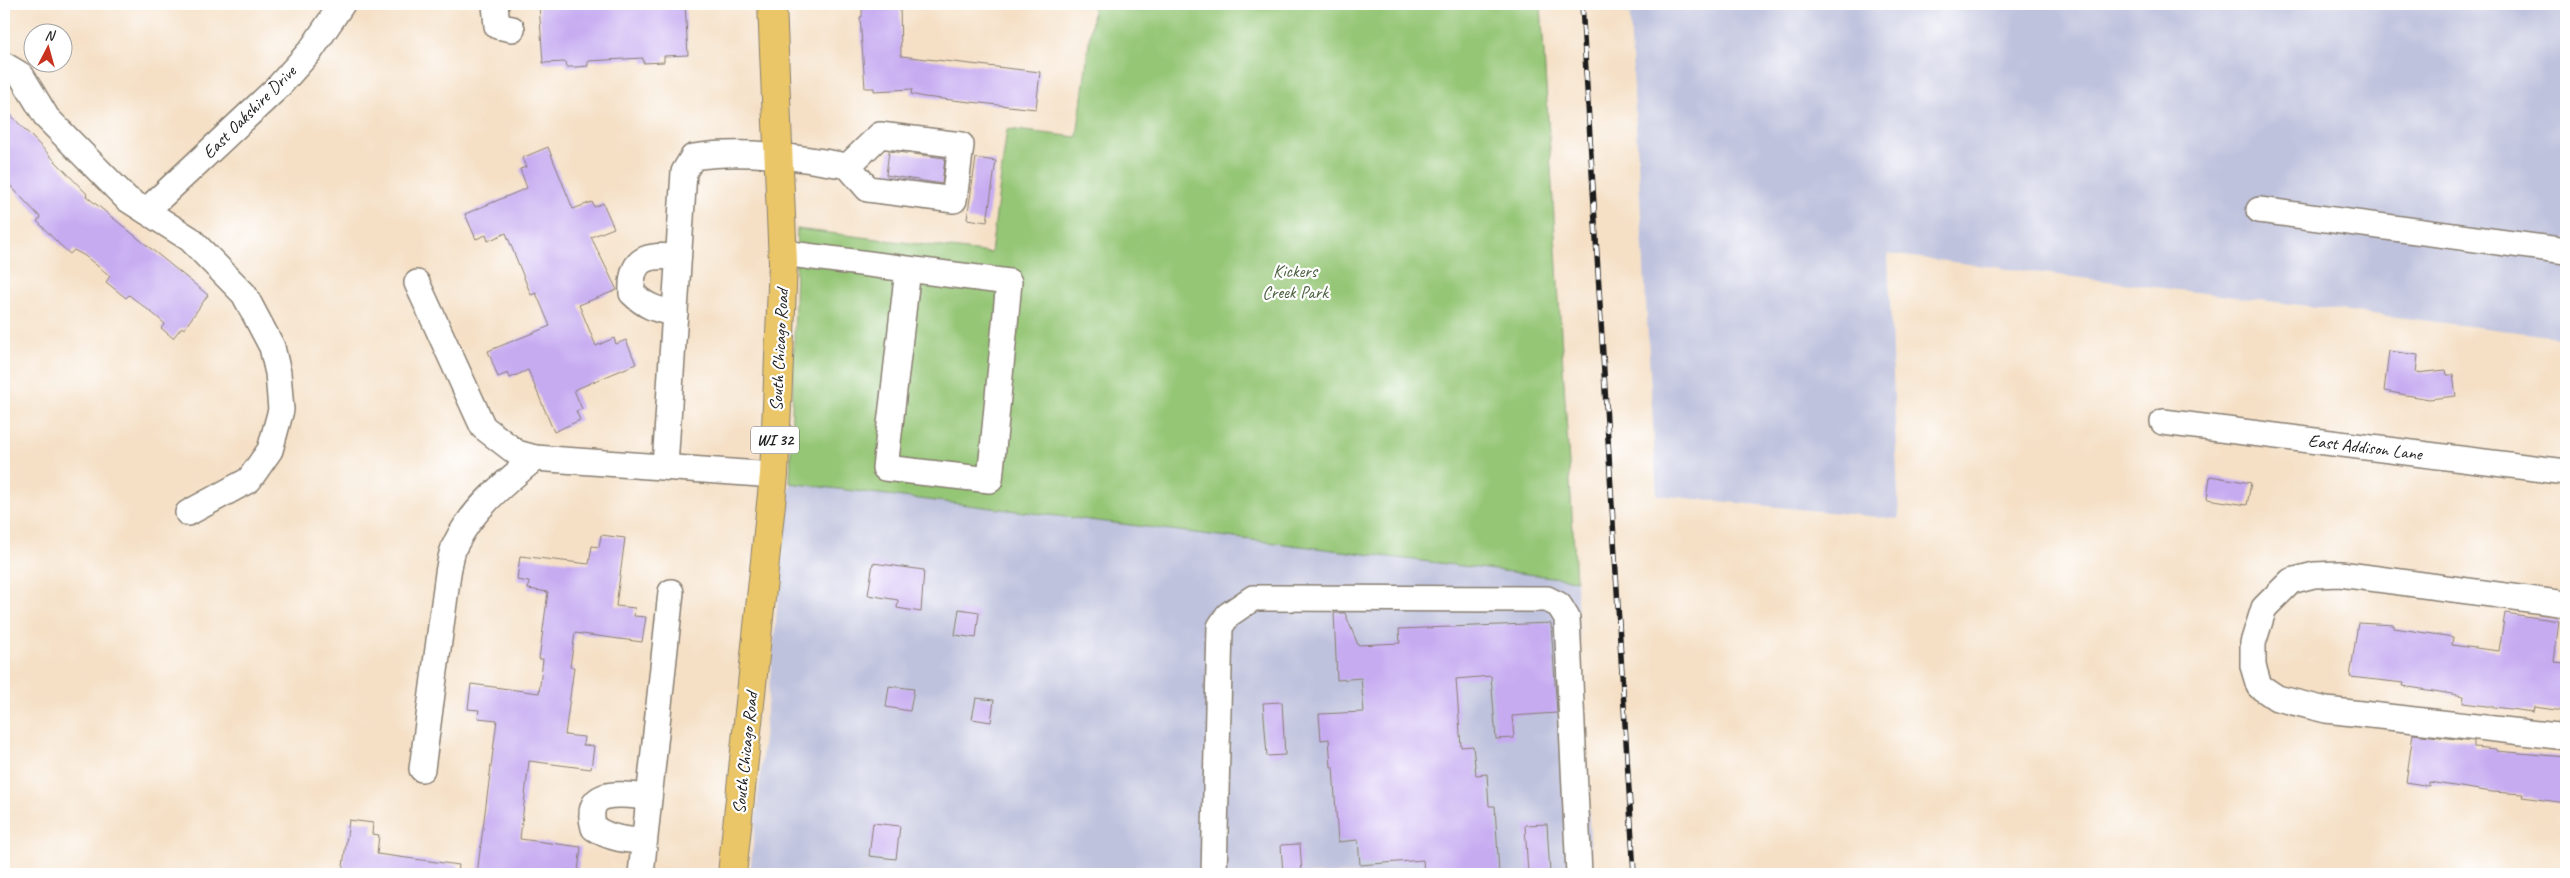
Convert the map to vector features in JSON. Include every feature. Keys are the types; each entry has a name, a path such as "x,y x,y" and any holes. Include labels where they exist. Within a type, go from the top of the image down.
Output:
{"main road":[{"name":"South Chicago Road","path":"732,874 774,475 782,253 772,4"}],"street":[{"name":"East Oakshire Drive","path":"146,211 278,87 311,50 342,4"},
{"path":"495,4 497,26 512,29"},
{"path":"4,65 21,75 47,118 127,199 190,239 244,294 272,347 278,373 280,410 270,450 249,480 188,513"},
{"path":"665,466 684,172 693,157 708,154 779,154 848,166"},
{"path":"2259,210 2566,251"},
{"path":"782,253 908,269 1009,282 990,480 885,468 908,269"},
{"path":"675,313 658,311 643,304 632,293 631,278 640,262 653,255 678,257"},
{"path":"417,283 483,426 517,453 535,458 774,475"},
{"name":"East Addison Lane","path":"2163,422 2566,472"},
{"path":"422,769 447,581 455,544 471,518 502,486 535,458"},
{"path":"2566,604 2340,574 2314,575 2291,581 2264,608 2254,643 2253,666 2259,686 2278,698 2326,710 2566,737"},
{"path":"641,874 671,592"},
{"path":"1214,874 1220,627 1228,615 1252,598 1547,599 1559,605 1567,618 1578,874"},
{"path":"644,841 616,839 604,835 594,828 592,818 593,807 600,798 610,794 649,797"}],"shaded area":[{"path":"1629,4 2566,4 2566,338 1888,254 1899,519 1657,495"},
{"path":"790,483 1576,580 1592,874 750,874"}],"green space":[{"name":"Kickers Creek Park","path":"1094,4 1541,4 1576,580 790,483 797,229 991,253 1007,129 1077,137"}],"building":[{"path":"539,4 685,4 688,55 664,56 664,62 643,63 643,58 588,61 588,66 576,67 567,67 566,62 543,63"},
{"path":"862,4 900,4 901,56 1040,72 1036,109 924,97 911,94 912,89 874,91 874,88 865,88 860,17 862,17"},
{"path":"4,108 87,194 86,196 208,295 184,329 182,327 173,338 161,328 165,324 156,316 129,295 126,298 106,282 110,276 85,256 74,250 70,254 59,244 37,221 41,218 4,179"},
{"path":"548,147 573,209 592,202 594,207 603,203 614,228 591,237 617,290 579,305 596,346 614,338 616,344 626,340 636,364 574,390 582,409 576,411 580,420 554,432 528,370 510,378 508,373 498,377 488,351 550,326 536,293 531,295 506,233 488,241 486,235 476,239 465,214 527,188 520,169 526,167 522,158"},
{"path":"889,151 945,158 942,184 886,175"},
{"path":"976,158 996,161 987,222 967,219"},
{"path":"2389,351 2418,355 2416,373 2446,370 2447,375 2453,375 2456,396 2429,399 2384,391"},
{"path":"2210,476 2251,483 2247,505 2207,499"},
{"path":"601,535 625,538 616,606 635,608 634,616 646,617 642,642 575,633 570,667 574,667 565,735 584,737 583,745 594,746 591,769 529,761 520,839 581,847 578,871 567,870 566,874 477,874 497,720 478,718 479,710 468,709 471,684 539,693 543,659 539,659 548,592 528,589 529,582 517,580 520,556 589,564 592,546 599,547"},
{"path":"873,563 924,570 921,612 897,608 898,600 868,595"},
{"path":"959,609 979,612 976,638 955,635"},
{"path":"1334,613 1345,613 1358,645 1400,643 1399,629 1551,623 1557,713 1512,716 1514,738 1496,739 1491,676 1456,679 1461,747 1473,746 1476,775 1487,774 1489,806 1495,806 1499,874 1424,874 1423,860 1360,865 1358,840 1338,842 1333,767 1331,767 1329,739 1321,740 1319,714 1364,712 1361,678 1337,680"},
{"path":"2505,613 2559,621 2554,662 2566,663 2563,711 2534,707 2533,712 2463,703 2464,696 2403,686 2404,683 2350,677 2358,623 2394,625 2394,628 2453,637 2452,645 2499,651"},
{"path":"889,686 914,689 910,711 886,707"},
{"path":"976,698 994,700 991,722 972,719"},
{"path":"1282,702 1285,755 1267,756 1263,703"},
{"path":"2413,734 2474,741 2474,747 2497,749 2497,751 2566,757 2566,803 2522,797 2523,794 2492,792 2429,782 2429,786 2406,782"},
{"path":"349,820 373,823 372,834 379,835 377,854 459,865 458,874 342,874"},
{"path":"873,823 900,826 896,859 869,856"},
{"path":"1547,824 1550,874 1528,874 1525,825"},
{"path":"1300,844 1302,874 1283,874 1281,845"}],"railway":[{"path":"1582,4 1634,874"}]}
